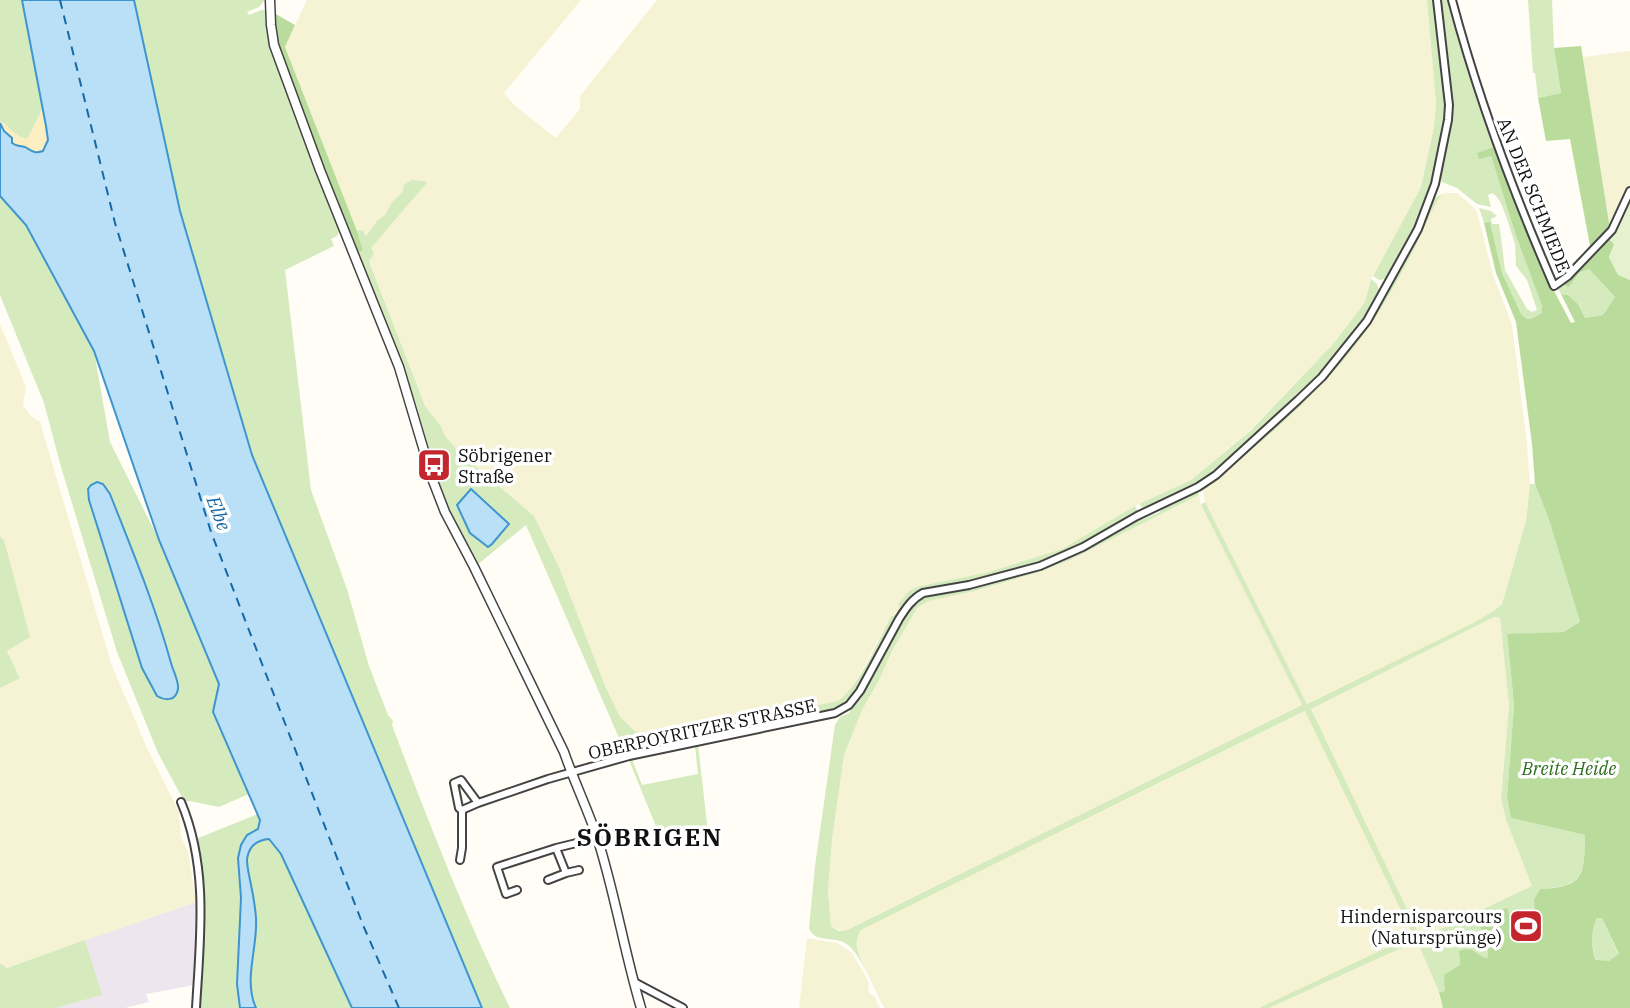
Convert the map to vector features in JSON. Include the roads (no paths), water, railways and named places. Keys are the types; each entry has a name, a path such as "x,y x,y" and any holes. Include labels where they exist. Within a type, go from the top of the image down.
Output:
{"street":[{"path":"270,0 274,46 320,170 399,367 445,512 564,752 588,812 640,1008"},
{"name":"OBERPOYRITZER STRASSE","path":"462,810 548,779 629,756 835,713 849,705 860,691 899,619 918,596 1017,573 1066,556 1137,516 1198,487 1216,474 1322,377 1342,353 1367,321 1418,229 1435,184 1448,120 1447,77 1437,0"},
{"name":"AN DER SCHMIEDE","path":"1452,0 1489,122 1553,286 1568,276 1612,230 1630,191"},
{"path":"460,860 462,810 459,808 454,783 461,780 478,803"},
{"path":"181,802 191,833 201,893 196,1008"},
{"path":"517,890 506,894 497,867 597,838"},
{"path":"556,848 566,873"},
{"path":"548,880 579,870"},
{"path":"634,982 683,1008"}],"water":[{"name":"Elbe","path":"22,0 134,0 180,211 252,455 482,1008 352,1008 281,854 269,839 254,844 247,859 256,918 251,986 256,1008 240,1008 237,984 241,898 238,858 241,845 247,835 258,829 260,820 213,712 219,684 159,540 94,351 26,225 0,196 0,123 12,138 12,143 33,152 43,151 48,140"},
{"path":"97,482 103,484 110,494 158,620 178,683 177,693 170,699 157,696 142,668 89,500 88,489"},
{"path":"471,489 509,524 488,547 470,533 457,505"}],"place":[{"name":"Söbrigener Straße","path":"434,465"},
{"name":"Hindernisparcours (Natursprünge)","path":"1526,926"}],"district":[{"name":"SÖBRIGEN","path":"650,837"}],"park label":[{"name":"Breite Heide","path":"1569,768"}]}
